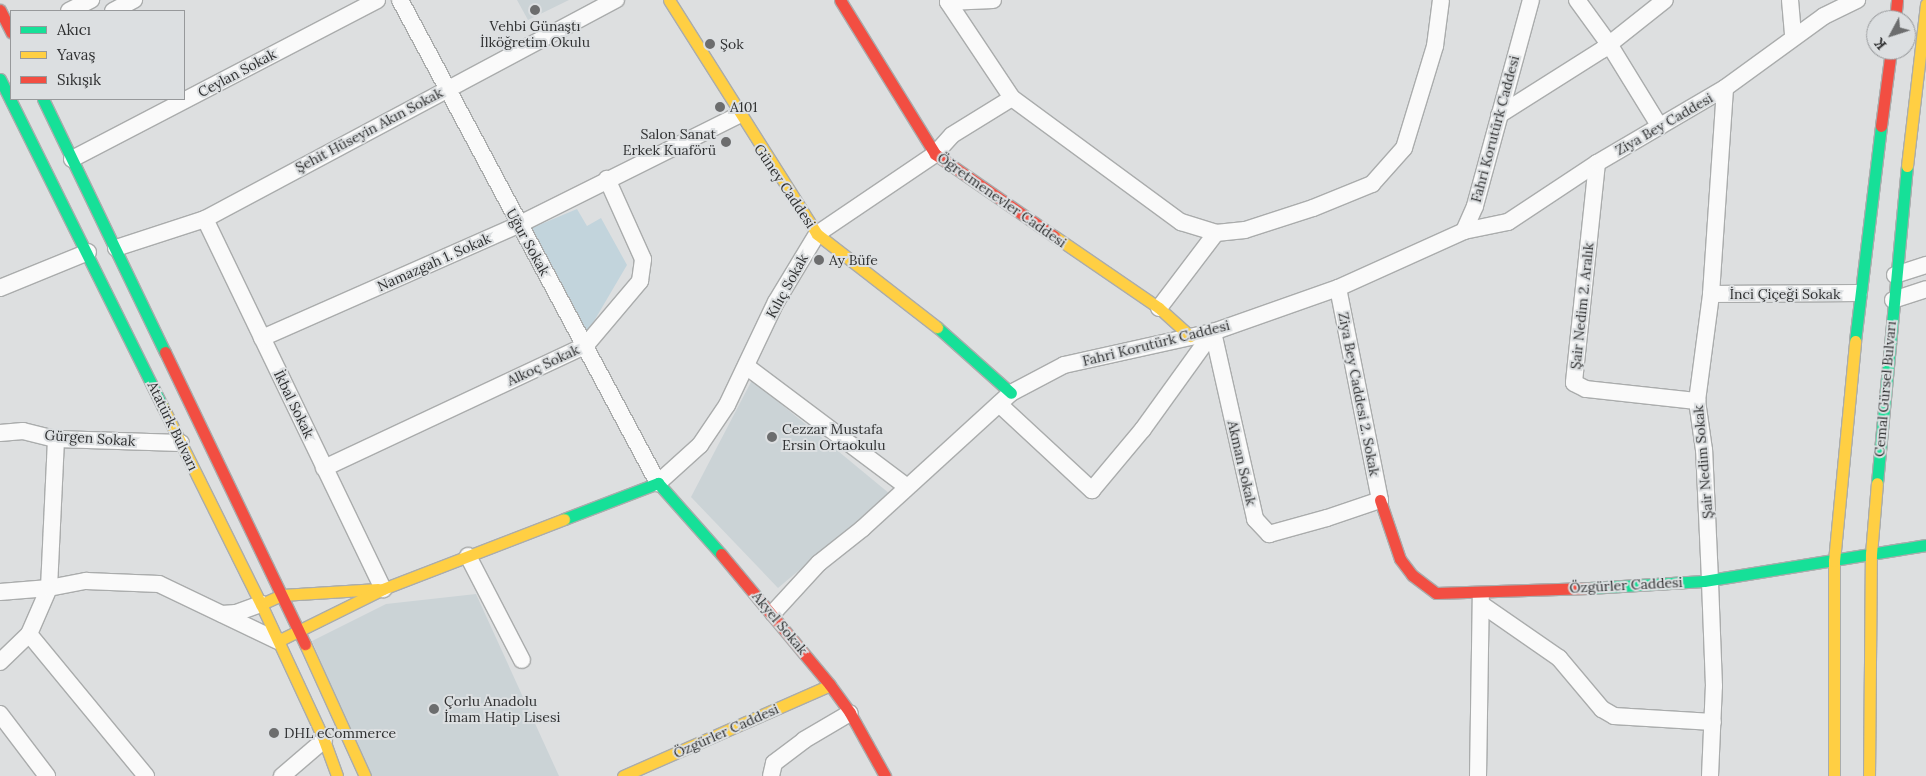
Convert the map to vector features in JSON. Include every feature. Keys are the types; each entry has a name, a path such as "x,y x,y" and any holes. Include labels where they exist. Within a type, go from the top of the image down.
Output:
{"street":[{"path":"71,10 91,0"},
{"path":"114,10 134,0"},
{"name":"Ceylan Sokak","path":"72,159 377,0"},
{"name":"Uğur Sokak","path":"400,0 445,89 518,225 586,345 658,483"},
{"name":"Şehit Hüseyin Akın Sokak","path":"116,248 205,219 445,89 616,0"},
{"name":"Güney Caddesi","path":"669,0 738,115 817,234 950,337 1011,393"},
{"name":"Öğretmenevler Caddesi","path":"840,0 935,154 1159,308 1190,336"},
{"path":"993,0 948,2 1012,98 1181,222 1216,232 1246,230 1313,208 1372,184 1404,148 1435,46 1441,0"},
{"name":"Fahri Korutürk Caddesi","path":"773,612 819,563 1011,393 1064,365 1213,332 1338,288 1464,231 1475,206 1531,0"},
{"path":"1577,0 1609,44 1660,127"},
{"path":"1499,115 1609,44 1665,0"},
{"path":"1790,0 1793,36"},
{"name":"Ziya Bey Caddesi","path":"1464,231 1508,222 1597,163 1725,88 1793,36 1857,0"},
{"path":"0,10 10,30"},
{"name":"Cemal Gürsel Bulvarı","path":"1869,776 1871,554 1895,274 1926,10"},
{"path":"1834,776 1834,561 1859,293 1890,60"},
{"name":"Atatürk Bulvarı","path":"0,79 10,99"},
{"name":"Şair Nedim Sokak","path":"1710,776 1712,722 1710,580 1704,450 1697,401 1711,294 1725,88"},
{"name":"Kılıç Sokak","path":"658,483 700,445 727,405 776,302 817,234 935,154 952,135 1012,98"},
{"name":"Atatürk Bulvarı","path":"11,100 88,252 278,641 324,740 337,776"},
{"name":"Atatürk Bulvarı","path":"43,100 282,595 365,776"},
{"name":"Namazgah 1. Sokak","path":"262,338 518,225 738,115"},
{"name":"Şair Nedim 2. Aralık","path":"1597,163 1574,384 1586,389 1697,401"},
{"name":"Alkoç Sokak","path":"324,468 586,345 640,281 643,259 607,179"},
{"name":"İkbal Sokak","path":"205,219 383,589"},
{"path":"1159,308 1216,232"},
{"path":"0,288 88,252"},
{"path":"1895,274 1926,265"},
{"name":"Ziya Bey Caddesi 2. Sokak","path":"1338,288 1380,500"},
{"path":"1893,300 1926,289"},
{"name":"İnci Çiçeği Sokak","path":"1711,294 1859,293"},
{"path":"999,404 1092,490 1143,429 1213,332"},
{"name":"Akman Sokak","path":"1213,332 1248,497 1255,519 1269,534 1380,500"},
{"path":"746,366 907,487"},
{"name":"Gürgen Sokak","path":"0,433 24,431 56,439 182,443"},
{"path":"0,662 29,634 49,588 56,439"},
{"path":"0,592 49,588 86,581 159,584 278,641 383,589 658,483"},
{"name":"Akyel Sokak","path":"658,483 773,612 830,685 850,713 885,776"},
{"name":"Özgürler Caddesi","path":"1380,500 1400,559 1412,576 1436,593 1481,598 1710,580 1926,545"},
{"path":"468,556 522,660"},
{"path":"222,614 236,613 282,595 383,589"},
{"path":"1481,598 1559,658 1608,713 1641,720 1712,722"},
{"path":"1478,776 1481,598"},
{"path":"29,634 146,776"},
{"name":"Özgürler Caddesi","path":"623,776 830,685"},
{"path":"771,776 774,763 804,740 850,713"},
{"path":"0,714 47,776"},
{"path":"282,776 324,740"}],"shaded area":[{"name":"Vehbi Günaştı İlköğretim Okulu","path":"517,0 569,0 528,20"},
{"path":"577,209 587,226 601,218 627,265 587,333 527,230"},
{"name":"Cezzar Mustafa Ersin Ortaokulu","path":"752,380 890,494 778,588 691,497"},
{"name":"Çorlu Anadolu İmam Hatip Lisesi","path":"476,594 559,776 369,776 312,641 386,604"}],"traffic: fast":[{"path":"0,79 10,99"},
{"path":"10,100 163,407"},
{"path":"43,100 165,352"},
{"path":"1855,341 1881,126"},
{"path":"1877,483 1907,166"},
{"path":"937,327 1011,393"},
{"path":"564,519 658,483 721,554"},
{"path":"1589,588 1704,581 1926,545"}],"traffic: slow":[{"path":"669,0 817,234 937,327"},
{"path":"1907,166 1926,4"},
{"path":"1054,236 1159,308 1190,336"},
{"path":"1834,776 1834,561 1855,341"},
{"path":"163,407 261,604 324,740 337,776"},
{"path":"1869,776 1871,554 1877,483"},
{"path":"282,639 383,589 564,519"},
{"path":"266,602 282,595 378,589"},
{"path":"305,644 365,776"},
{"path":"623,776 830,685"}],"traffic: jam":[{"path":"840,0 935,154 1054,236"},
{"path":"1896,10 1897,0"},
{"path":"0,10 10,30"},
{"path":"1881,126 1890,60"},
{"path":"165,352 305,644"},
{"path":"1380,500 1400,559 1412,575 1436,593 1589,588"},
{"path":"721,554 830,685 850,713 885,776"}],"place":[{"name":"Vehbi Günaştı İlköğretim Okulu","path":"535,10"},
{"name":"Şok","path":"710,44"},
{"name":"A101","path":"720,107"},
{"name":"Salon Sanat Erkek Kuaförü","path":"726,142"},
{"name":"Ay Büfe","path":"819,260"},
{"name":"Cezzar Mustafa Ersin Ortaokulu","path":"772,437"},
{"name":"Çorlu Anadolu İmam Hatip Lisesi","path":"434,709"},
{"name":"DHL eCommerce","path":"274,733"}]}
